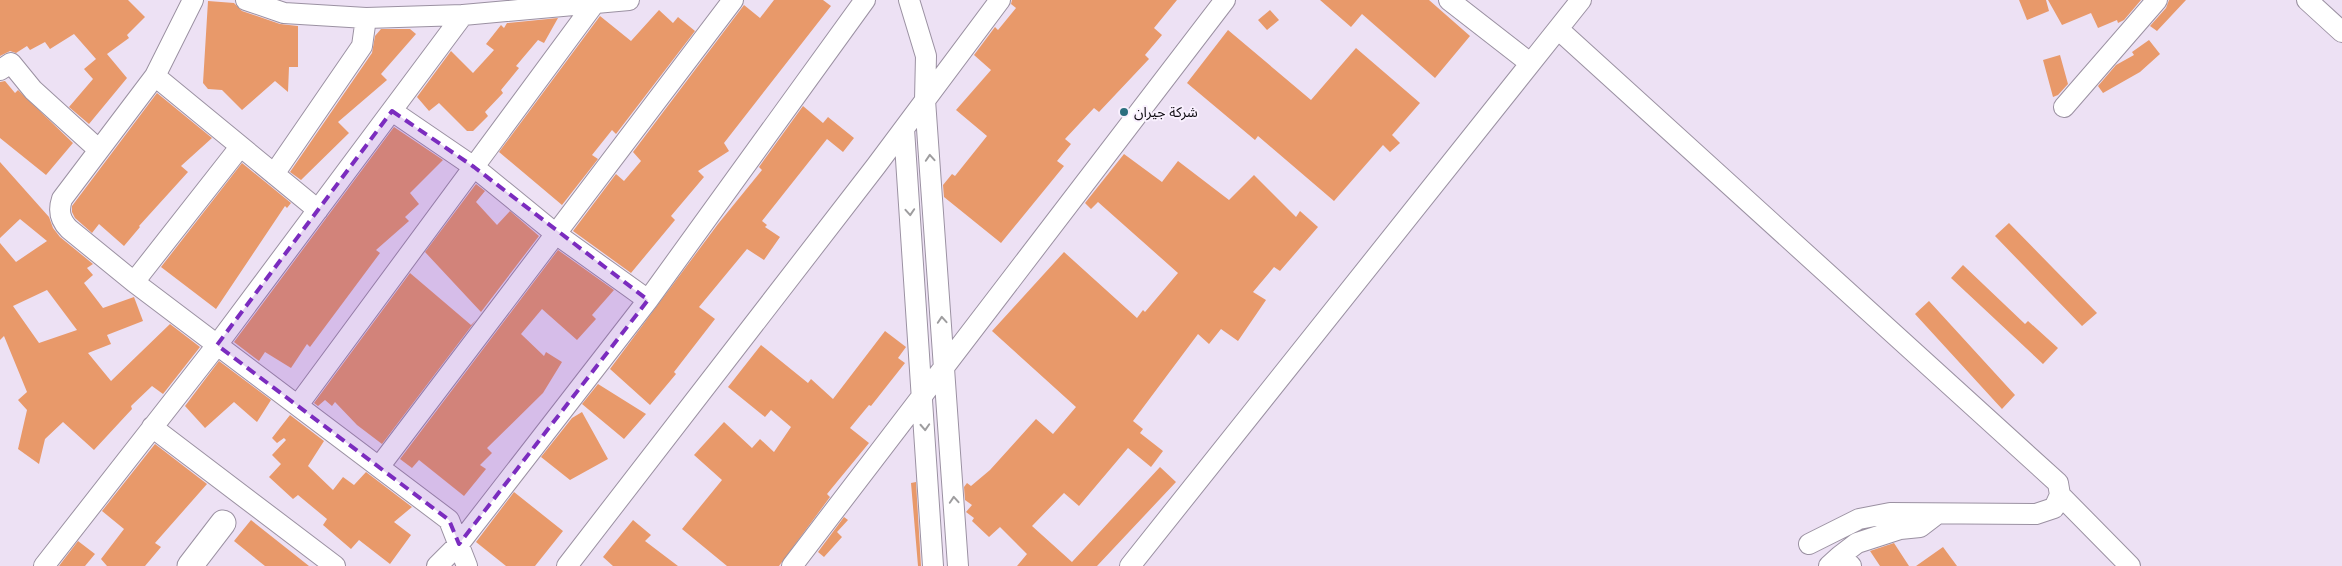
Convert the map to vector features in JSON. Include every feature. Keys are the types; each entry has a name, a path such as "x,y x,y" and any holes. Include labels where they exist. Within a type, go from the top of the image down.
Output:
{"street":[{"path":"193,0 155,76 62,199 60,215 69,229 134,282 449,520 468,566"},
{"path":"246,0 284,13 366,18 414,8 463,15 531,5 594,4 629,0"},
{"path":"379,467 733,0"},
{"path":"437,566 459,544 648,300 865,0"},
{"path":"909,0 926,56 925,100 941,371 958,566"},
{"path":"567,566 904,128 1000,0"},
{"path":"792,566 1225,0"},
{"path":"1449,0 1530,63"},
{"path":"1130,566 1581,0"},
{"path":"2064,107 2157,0"},
{"path":"2306,0 2342,32"},
{"path":"298,405 594,4"},
{"path":"44,566 217,345 463,15"},
{"path":"274,174 362,46 366,18"},
{"path":"1558,28 2058,483 2060,495 2054,508 2036,514 1890,513 1859,519 1809,544"},
{"path":"0,70 11,63 33,90 100,150"},
{"path":"155,76 318,210"},
{"path":"392,111 474,167 556,234 648,300"},
{"path":"904,128 933,566"},
{"path":"134,282 240,146"},
{"path":"920,357 941,371"},
{"path":"152,427 335,566"},
{"path":"2060,495 2130,566"},
{"path":"930,511 955,525"},
{"path":"1840,562 1857,543 1900,529 1920,527 1938,514"},
{"path":"190,566 223,523"}],"highlighted area":[{"path":"392,111 474,167 648,300 459,544 449,520 217,345"}],"building":[{"path":"0,0 128,0 145,17 127,35 129,38 107,54 127,78 89,124 69,107 93,79 84,69 96,59 74,34 50,49 45,42 30,50 27,46 16,53 10,51 0,56"},
{"path":"774,0 823,0 831,6 724,143 729,151 698,171 704,177 671,216 675,220 631,273 573,231 616,174 624,181 641,161 633,152 744,5 760,18"},
{"path":"1012,0 1177,0 1154,28 1162,35 1145,55 1149,59 1099,112 1094,108 1065,139 1071,144 1057,161 1064,166 1001,243 944,197 943,185 952,174 955,176 987,136 956,110 991,70 974,55 995,27 998,30 1016,8 1011,4"},
{"path":"1320,0 1429,0 1470,36 1435,78 1362,14 1351,27"},
{"path":"2019,0 2046,0 2049,11 2027,20"},
{"path":"2048,0 2141,0 2124,20 2118,23 2117,20 2098,28 2091,13 2062,25"},
{"path":"2169,0 2186,0 2157,31 2150,26 2166,8"},
{"path":"208,1 234,3 242,11 280,24 298,26 298,67 289,67 288,92 275,81 242,110 222,90 208,89 203,83"},
{"path":"659,10 673,23 678,17 695,31 616,134 612,130 592,155 598,159 562,205 499,152 600,16 631,41"},
{"path":"1270,10 1279,20 1267,30 1258,20"},
{"path":"558,18 544,43 538,40 516,66 519,68 501,90 503,93 485,112 488,116 473,131 467,131 439,103 429,111 417,97 451,51 473,73 494,50 486,44 501,25 504,28 507,23"},
{"path":"381,29 410,29 416,34 381,74 387,80 338,122 349,133 301,180 290,172 372,53 375,36"},
{"path":"1228,30 1311,100 1356,48 1420,103 1392,135 1400,143 1390,152 1383,145 1334,201 1258,136 1255,140 1187,83"},
{"path":"2149,40 2160,54 2140,72 2103,93 2098,86 2116,65 2134,55 2132,52"},
{"path":"2060,55 2068,84 2058,95 2053,97 2043,60"},
{"path":"5,81 15,93 18,90 73,143 46,175 0,138 0,82"},
{"path":"157,93 212,138 181,166 188,172 139,226 124,246 99,224 92,233 75,218 72,206"},
{"path":"803,106 823,123 828,117 854,138 843,152 827,139 762,221 767,225 765,227 780,237 764,260 747,249 699,307 715,319 674,372 676,374 650,405 610,369 718,224 762,170 759,167"},
{"path":"394,127 443,160 410,193 419,204 405,217 409,221 376,250 380,253 310,347 307,344 291,368 265,352 259,361 234,342"},
{"path":"1124,154 1162,182 1178,161 1229,200 1254,175 1296,217 1300,211 1318,227 1280,271 1274,267 1253,292 1266,300 1238,341 1221,329 1209,344 1198,334 1133,421 1143,429 1140,433 1163,451 1151,467 1128,448 1079,506 1064,493 1032,526 1072,562 1160,467 1176,482 1097,566 1017,566 1027,554 1000,527 989,537 972,521 974,518 966,512 972,505 965,500 964,487 967,483 971,486 990,470 1036,419 1053,434 1076,407 992,331 1064,252 1137,318 1143,310 1145,312 1178,273 1098,202 1091,209 1085,203"},
{"path":"0,162 49,217 53,228 60,237 93,264 87,268 93,275 84,283 103,308 134,297 143,321 107,335 111,344 88,353 111,381 170,324 200,347 163,394 152,386 131,406 132,409 94,450 63,422 45,439 39,464 18,449 27,410 18,400 27,392 4,336 0,340 0,243 16,262 47,241 20,219 0,238","holes":["47,290 77,330 39,343 13,306"]},
{"path":"242,163 291,203 287,208 285,206 216,309 161,267"},
{"path":"476,184 485,191 476,202 497,225 510,211 539,236 481,312 425,252"},
{"path":"2009,223 2097,313 2082,326 1995,236"},
{"path":"558,250 614,290 592,315 596,319 577,340 542,309 521,334 544,356 546,352 562,362 543,393 487,448 492,453 480,465 486,469 464,496 419,460 412,468 400,459"},
{"path":"1963,265 2025,324 2028,321 2058,348 2043,364 1951,278"},
{"path":"410,273 471,325 476,320 382,444 357,425 335,402 332,406 325,400 318,406 314,403"},
{"path":"1929,301 2015,395 2002,409 1915,314"},
{"path":"885,331 906,347 898,358 905,363 871,406 869,405 850,428 869,443 827,494 830,497 779,566 727,566 682,529 722,480 694,455 724,422 752,448 760,439 774,452 791,427 771,410 765,417 728,387 761,345 808,383 811,379 833,399"},
{"path":"219,361 271,400 257,422 234,402 205,428 185,406"},
{"path":"598,384 646,414 624,439 582,404"},
{"path":"582,412 608,459 570,480 541,457 572,418"},
{"path":"290,415 324,441 308,466 333,490 343,477 354,485 366,472 412,507 394,522 411,535 390,564 359,540 351,549 323,525 327,519 298,495 293,499 269,477 281,464 272,455 286,440 284,438 277,443 272,438"},
{"path":"155,444 207,484 155,543 161,547 145,566 107,566 101,559 124,529 102,511"},
{"path":"916,482 921,566 918,566 911,483"},
{"path":"514,492 563,531 535,566 506,566 476,542"},
{"path":"844,517 848,520 837,532 842,537 824,557 818,552"},
{"path":"251,520 309,566 265,566 234,541"},
{"path":"633,520 651,535 645,541 678,566 613,566 603,557"},
{"path":"78,541 95,554 85,566 59,566"},
{"path":"1894,543 1909,566 1880,566 1870,551"},
{"path":"1943,547 1957,566 1916,566"}],"place":[{"name":"شركة جيران","path":"1124,112"}]}
